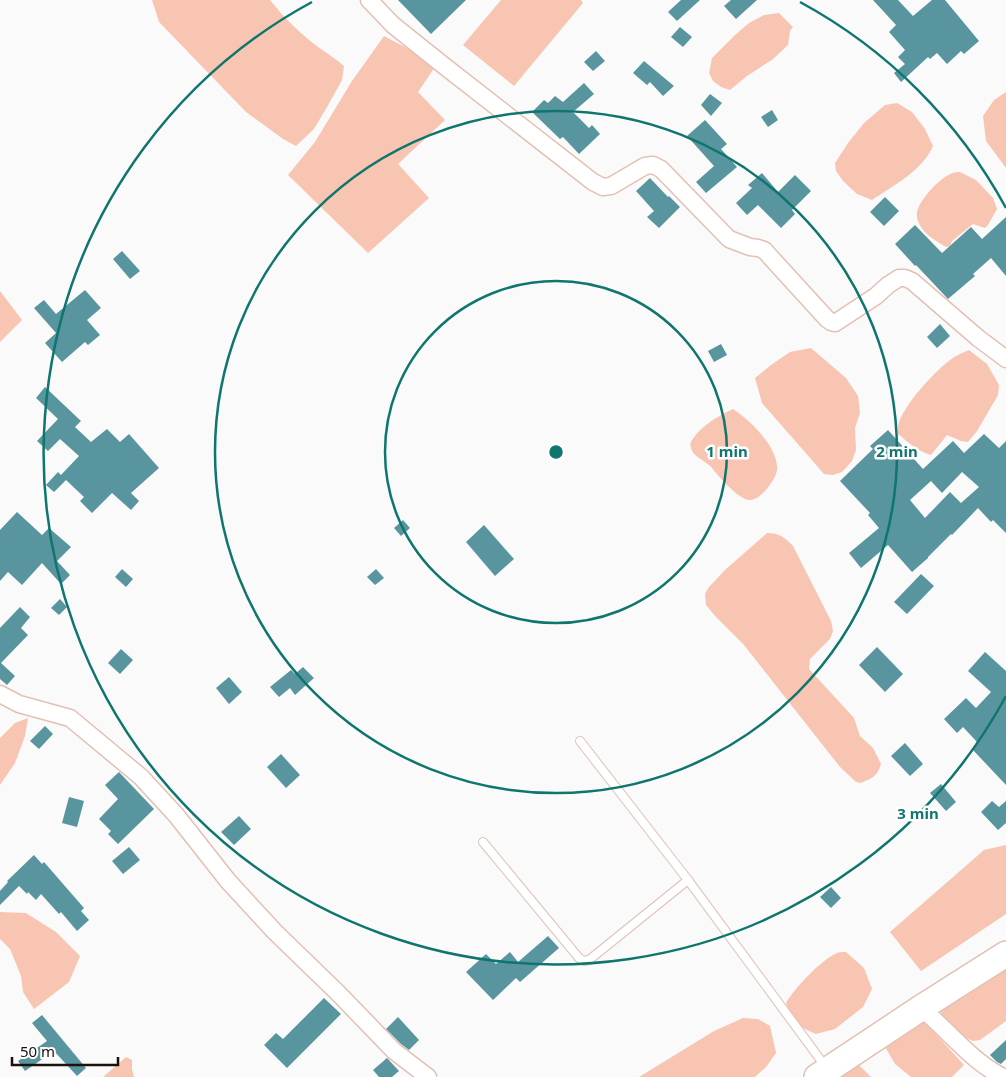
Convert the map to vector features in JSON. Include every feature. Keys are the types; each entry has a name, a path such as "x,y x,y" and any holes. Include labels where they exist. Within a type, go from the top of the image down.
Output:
{"main road":[{"path":"822,1074 1006,954"}],"street":[{"path":"369,0 393,25 593,182 603,187 612,186 645,166 653,165 661,169 730,239 764,250 831,322 835,323 876,296 898,278 905,278 912,281 978,338 1006,359"},
{"path":"0,694 20,704 70,718 141,777 176,815 228,881 275,932 394,1051 428,1077"},
{"path":"921,1008 968,1052 1002,1077"}],"lane":[{"path":"580,741 688,880 822,1074"},
{"path":"483,842 579,958 584,961 589,960 688,880"}],"shaded area":[{"path":"152,0 270,0 299,31 344,66 342,80 314,129 296,146 283,139 246,112 159,22"},
{"path":"501,0 581,0 583,3 514,86 463,45"},
{"path":"779,13 793,27 790,31 788,45 773,59 730,90 721,87 713,81 709,73 712,58 749,23 764,15"},
{"path":"384,36 437,64 418,92 445,120 398,164 429,198 368,253 288,175 315,142 352,81"},
{"path":"1006,92 1006,168 986,141 983,116 994,100"},
{"path":"897,103 912,112 925,129 933,146 915,170 872,200 857,194 843,181 836,171 835,163 864,123 885,105"},
{"path":"960,172 976,180 993,198 997,209 985,228 973,224 952,241 950,246 946,247 924,231 918,222 917,212 929,191 948,175"},
{"path":"0,291 22,320 0,342"},
{"path":"811,348 846,378 858,396 860,413 855,428 856,450 852,461 842,472 833,475 824,474 762,403 755,378 790,352"},
{"path":"969,350 987,364 999,385 998,395 977,431 968,442 947,435 931,455 921,451 898,434 901,418 914,397 932,376 950,360"},
{"path":"733,409 762,435 776,462 777,470 773,481 763,493 752,500 741,497 694,453 690,444 698,432 714,419"},
{"path":"767,533 781,536 793,546 831,621 833,631 830,639 810,659 809,669 854,718 860,736 873,748 881,764 874,776 861,783 856,782 840,767 744,645 706,605 705,594 709,587 726,569"},
{"path":"28,718 25,736 15,763 0,785 0,738 15,723"},
{"path":"1006,845 1006,914 921,971 890,932 984,850"},
{"path":"0,912 26,913 56,932 80,956 69,982 34,1009 23,992 21,976 10,949 0,939"},
{"path":"846,952 864,968 872,989 863,1007 835,1029 816,1034 796,1023 786,1003 801,983 822,963 836,953"},
{"path":"1006,959 1006,1021 980,1040 973,1041 963,1037 943,1018 940,1010"},
{"path":"920,1017 964,1065 952,1077 911,1077 895,1064 881,1040"},
{"path":"743,1018 758,1019 770,1026 776,1053 766,1067 755,1077 639,1077 714,1031"},
{"path":"126,1057 132,1060 134,1077 103,1077"},
{"path":"856,1062 871,1077 833,1077"}],"building":[{"path":"398,0 466,0 431,34"},
{"path":"681,0 700,0 677,21 668,12"},
{"path":"731,0 757,0 736,19 724,6"},
{"path":"873,0 898,0 913,16 932,0 945,0 979,41 964,54 961,51 947,64 937,53 930,59 928,57 901,82 894,73 905,64 898,57 905,50 889,32 896,25"},
{"path":"680,27 692,37 683,47 671,37"},
{"path":"596,51 605,61 593,71 584,62"},
{"path":"644,61 674,86 663,96 650,82 647,85 633,73"},
{"path":"584,83 594,94 573,112 589,128 592,125 600,134 579,154 563,137 560,139 532,112 544,100 548,103 555,96 563,102"},
{"path":"710,94 722,103 711,116 701,105"},
{"path":"772,110 778,120 768,127 761,117"},
{"path":"705,120 727,144 721,149 737,167 706,193 696,182 714,166 687,136"},
{"path":"762,173 778,192 795,175 811,191 792,210 795,214 781,228 758,205 747,215 736,203 752,188 748,185"},
{"path":"650,178 680,207 659,228 647,217 654,211 636,191"},
{"path":"885,197 899,211 884,226 870,212"},
{"path":"1006,217 1006,276 991,258 973,274 975,276 948,299 895,244 915,225 942,253 971,227 982,239"},
{"path":"122,251 140,271 130,279 113,259"},
{"path":"85,290 101,308 87,320 100,335 88,345 85,342 62,362 45,343 56,333 34,308 44,300 56,314"},
{"path":"940,324 950,336 937,348 927,337"},
{"path":"721,344 727,355 714,362 708,351"},
{"path":"45,387 81,421 75,427 91,442 107,429 120,442 129,434 159,468 131,493 139,501 131,510 112,493 92,513 80,501 84,497 66,480 54,492 46,485 58,472 61,475 79,456 60,439 48,451 37,441 58,419 36,398"},
{"path":"888,430 923,469 953,441 964,453 984,434 999,448 1006,441 1006,533 993,520 991,522 978,508 912,572 888,545 861,568 849,553 879,528 868,515 870,513 840,481 873,449 870,446","holes":["962,472 979,487 961,503 950,492 925,518 910,500 931,481 942,493"]},
{"path":"17,512 42,535 49,528 71,547 57,561 70,575 61,584 42,563 22,585 8,572 0,581 0,530"},
{"path":"403,520 410,528 401,536 394,528"},
{"path":"484,525 514,559 495,576 466,542"},
{"path":"122,569 133,579 126,587 115,577"},
{"path":"376,569 384,578 375,585 367,577"},
{"path":"921,574 934,586 907,614 894,602"},
{"path":"60,599 67,607 59,615 51,608"},
{"path":"20,607 30,617 21,628 28,635 1,663 15,676 7,685 0,679 0,628"},
{"path":"877,647 903,674 885,692 859,665"},
{"path":"121,649 133,660 120,674 108,663"},
{"path":"985,652 1006,671 1006,785 972,749 978,743 963,727 957,733 944,719 966,698 976,708 991,692 968,671"},
{"path":"303,667 314,678 295,695 290,688 279,697 270,687 291,670 295,674"},
{"path":"229,677 242,692 229,704 216,688"},
{"path":"45,726 53,734 39,749 30,741"},
{"path":"905,743 923,764 910,776 891,756"},
{"path":"281,754 300,775 286,788 267,767"},
{"path":"119,772 154,809 118,844 108,834 111,831 99,819 118,799 105,785"},
{"path":"941,784 956,802 946,811 930,793"},
{"path":"69,797 84,801 77,827 62,823"},
{"path":"992,801 999,807 1006,801 1006,823 998,830 981,812"},
{"path":"239,816 251,829 234,845 221,832"},
{"path":"129,847 140,860 123,874 112,861"},
{"path":"34,855 42,864 44,862 84,908 81,911 89,920 77,931 61,912 59,914 41,894 36,900 19,886 0,905 0,891 7,881"},
{"path":"831,887 841,898 831,908 820,897"},
{"path":"548,936 559,948 520,982 516,978 493,1000 466,972 486,954 496,964 510,952 518,962"},
{"path":"324,998 341,1014 287,1068 264,1045 276,1033 283,1039"},
{"path":"42,1015 86,1068 77,1076 54,1051 25,1071 18,1061 47,1041 32,1023"},
{"path":"398,1017 419,1040 409,1050 386,1029"},
{"path":"1006,1040 1006,1059 1001,1064 990,1055"},
{"path":"387,1058 399,1071 392,1077 379,1077 373,1070"}]}
